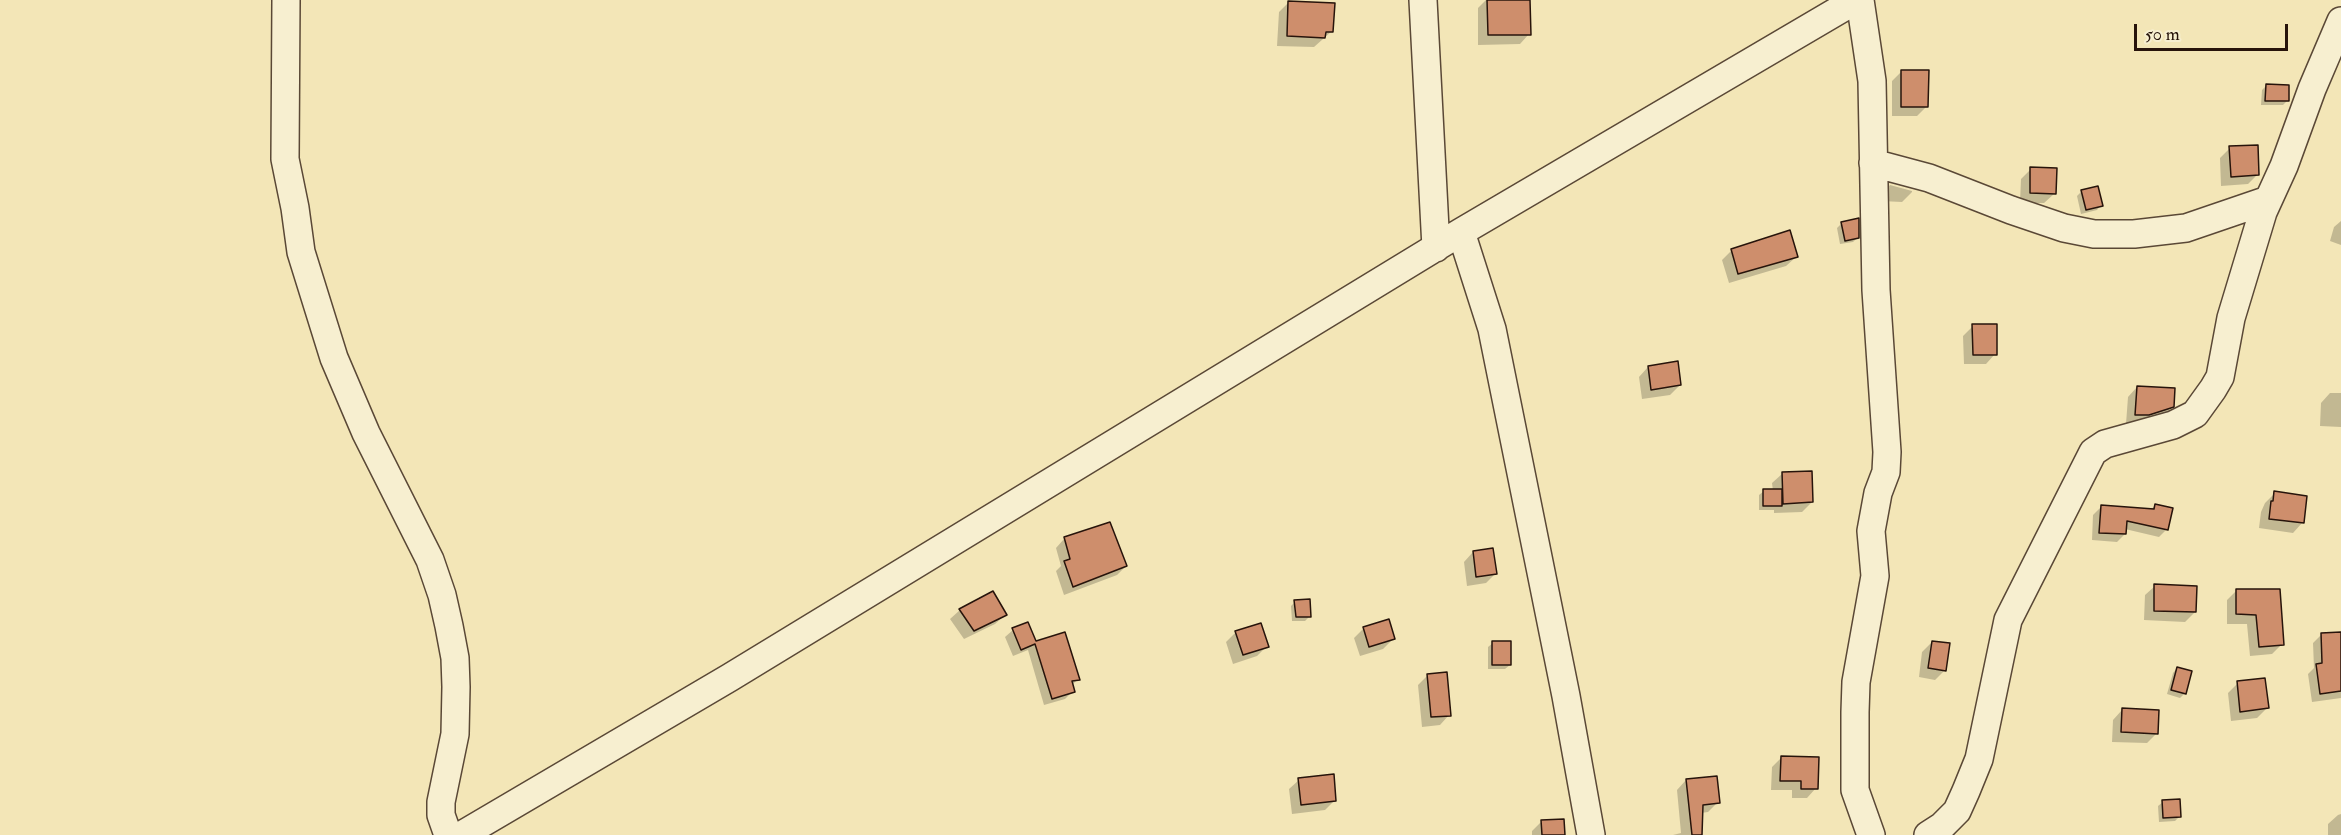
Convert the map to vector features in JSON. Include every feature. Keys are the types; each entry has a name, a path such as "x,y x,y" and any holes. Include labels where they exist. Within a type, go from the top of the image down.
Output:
{"street":[{"path":"286,0 285,159 301,252 334,358 366,433 430,560 442,595 449,626 455,658 456,687 455,734 441,802 441,815 448,835"},
{"path":"1423,0 1436,248"},
{"path":"462,835 740,672 1461,232 1858,0 1872,81 1876,290 1886,432 1886,472 1878,493 1871,531 1875,576 1856,682 1855,790 1871,835"},
{"path":"1928,835 1942,826 1957,811 1966,791 1979,759 2008,620 2093,452 2105,444 2173,424 2194,414 2220,377 2231,318 2262,212 2284,166 2312,89 2341,21"},
{"path":"1874,163 1929,178 2010,210 2064,228 2094,234 2134,234 2186,228 2268,200"},
{"path":"1461,232 1492,328 1566,696 1591,835"}],"building":[{"path":"1487,0 1530,0 1531,35 1488,35"},
{"path":"1288,1 1335,3 1333,32 1326,32 1325,38 1287,36"},
{"path":"1901,70 1929,70 1928,107 1901,107"},
{"path":"2266,84 2289,85 2289,101 2265,101"},
{"path":"2258,145 2259,175 2231,177 2229,146"},
{"path":"2030,167 2057,168 2056,194 2030,193"},
{"path":"2098,186 2103,206 2086,210 2081,190"},
{"path":"1859,218 1859,238 1845,241 1841,222"},
{"path":"1790,230 1798,257 1738,274 1731,249"},
{"path":"1972,324 1997,324 1997,355 1973,355"},
{"path":"1678,361 1681,385 1651,390 1648,366"},
{"path":"2137,386 2175,388 2174,407 2149,415 2135,415"},
{"path":"1812,471 1813,502 1783,504 1782,472"},
{"path":"1763,489 1782,489 1782,506 1763,506"},
{"path":"2274,491 2307,496 2304,523 2269,519"},
{"path":"2155,504 2173,508 2168,530 2127,521 2126,534 2099,533 2101,505 2154,509"},
{"path":"1110,522 1127,566 1073,587 1064,561 1070,559 1064,537"},
{"path":"1493,548 1497,574 1476,577 1473,551"},
{"path":"2154,584 2197,586 2196,612 2154,611"},
{"path":"2236,589 2280,589 2284,645 2259,647 2256,615 2236,614"},
{"path":"993,591 1007,615 974,631 959,609"},
{"path":"1310,599 1311,617 1296,617 1294,600"},
{"path":"1389,619 1395,639 1369,647 1363,627"},
{"path":"1028,622 1036,641 1065,632 1080,680 1072,681 1075,692 1052,699 1035,644 1021,650 1012,628"},
{"path":"1261,623 1269,647 1243,655 1235,631"},
{"path":"2341,632 2341,691 2320,694 2316,664 2322,663 2321,633"},
{"path":"1492,641 1511,641 1511,665 1492,665"},
{"path":"1932,641 1950,643 1946,671 1928,668"},
{"path":"2177,667 2192,671 2186,694 2171,690"},
{"path":"1447,672 1451,716 1431,717 1427,674"},
{"path":"2265,678 2269,708 2240,712 2237,681"},
{"path":"2122,708 2159,710 2158,734 2121,732"},
{"path":"1781,756 1819,757 1818,789 1801,789 1801,781 1780,781"},
{"path":"1334,774 1336,801 1301,805 1298,778"},
{"path":"1717,776 1720,803 1703,805 1702,835 1692,835 1686,779"},
{"path":"2180,799 2181,817 2163,818 2162,800"},
{"path":"1564,819 1565,835 1542,835 1541,820"}]}
